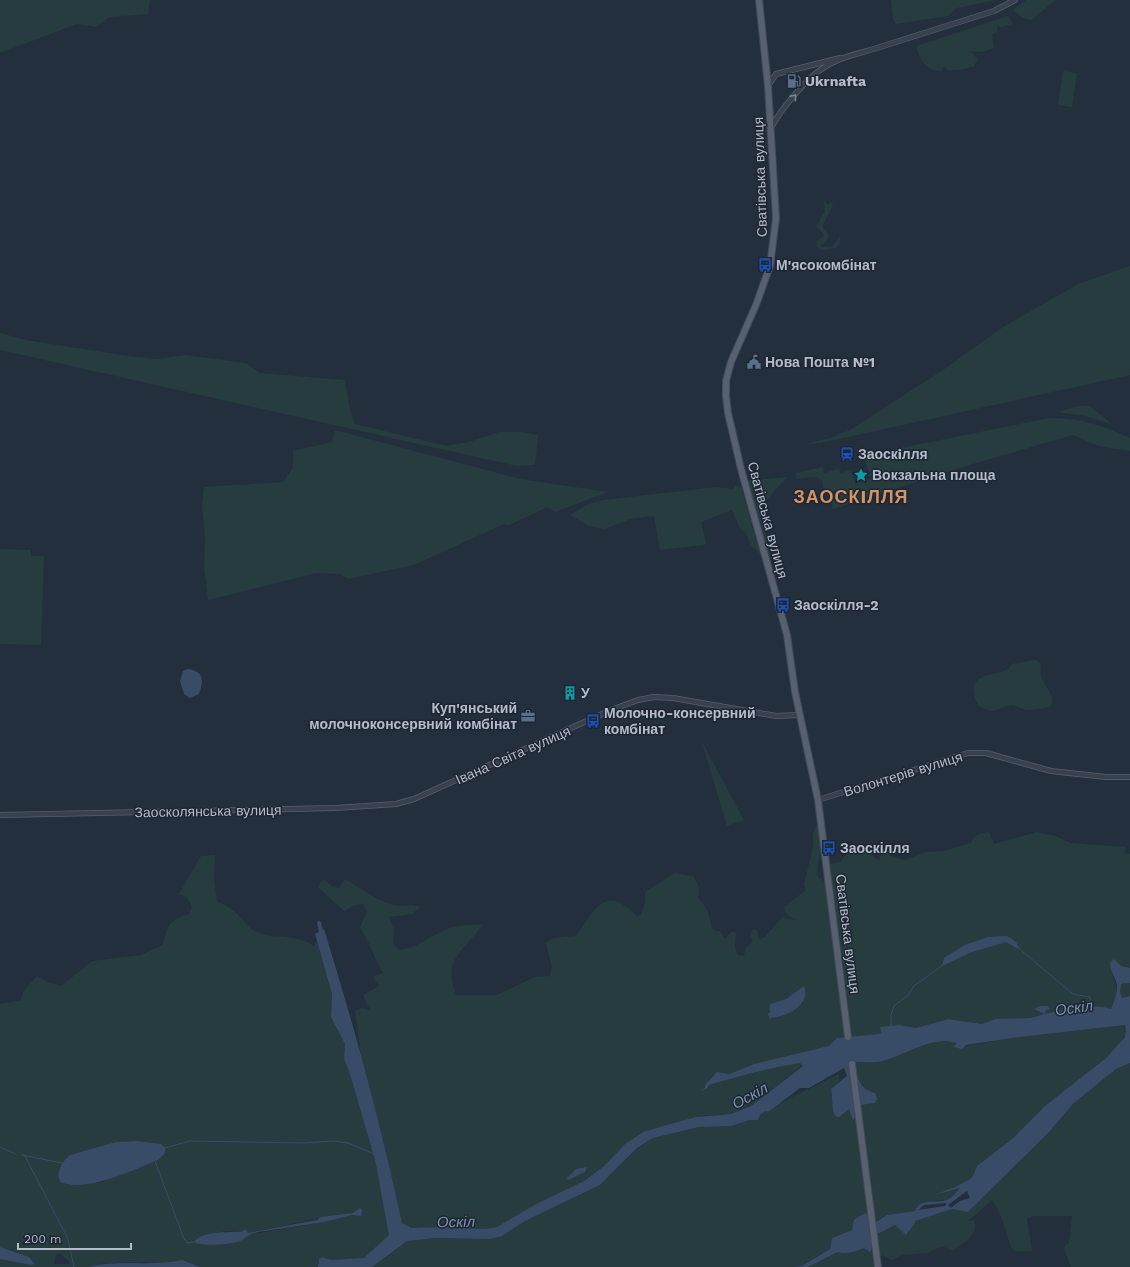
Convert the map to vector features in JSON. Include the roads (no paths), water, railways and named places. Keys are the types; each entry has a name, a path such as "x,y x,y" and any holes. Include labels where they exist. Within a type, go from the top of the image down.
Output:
{"main road":[{"name":"Сватівська вулиця","path":"760,0 768,86 776,218 773,247 763,286 736,348 726,381 728,413 745,484 787,635 799,715 818,800 848,1037"},
{"path":"852,1064 878,1267"}],"street":[{"path":"771,128 775,120 815,74 824,67 853,56 994,11 1015,0"},
{"path":"768,86 776,74 853,56"},
{"name":"Івана Світа вулиця","path":"414,799 611,710 638,700 654,697 672,698 776,716 799,715"},
{"name":"Волонтерів вулиця","path":"818,800 968,753 986,753 1050,771 1106,777 1130,776"},
{"name":"Заосколянська вулиця","path":"0,815 336,808 396,804 414,799"}],"water":[{"path":"187,669 193,670 200,674 202,680 199,694 190,698 184,694 180,681 183,671"},
{"name":"Оскіл","path":"324,929 366,1075 402,1223 411,1228 441,1227 485,1229 497,1227 536,1204 584,1181 604,1166 626,1143 645,1131 696,1117 731,1114 751,1106 803,1066 800,1063 754,1072 709,1085 708,1088 700,1091 705,1088 705,1085 717,1072 729,1074 754,1064 829,1046 837,1038 878,1034 881,1033 880,1027 899,1025 916,1028 948,1019 982,1024 995,1019 1031,1018 1078,1007 1104,1007 1111,1009 1116,996 1117,988 1117,984 1110,966 1110,963 1114,959 1121,966 1130,968 1130,983 1122,983 1120,991 1122,998 1130,996 1130,1063 1116,1069 1073,1104 1050,1131 968,1212 952,1209 915,1221 906,1235 895,1225 878,1234 870,1252 864,1248 848,1253 838,1252 808,1267 793,1267 802,1266 830,1249 832,1238 852,1230 854,1220 865,1213 876,1222 887,1215 915,1211 918,1206 925,1202 945,1201 950,1198 960,1188 932,1196 970,1179 973,1176 977,1166 1012,1139 1046,1105 1106,1058 1125,1037 1125,1025 1012,1038 966,1045 962,1049 953,1047 957,1043 947,1041 937,1042 927,1044 878,1062 856,1062 858,1077 862,1085 875,1093 877,1099 875,1103 861,1105 853,1121 849,1109 839,1117 835,1116 833,1109 831,1089 847,1076 844,1068 809,1088 800,1088 768,1112 766,1111 760,1115 758,1120 750,1120 731,1126 699,1127 653,1138 637,1148 600,1185 525,1221 502,1236 490,1239 436,1238 407,1241 372,1267 318,1267 319,1259 322,1257 331,1260 364,1258 389,1235 375,1160 344,1058 345,1044 331,1017 332,994 315,934","holes":["967,1191 970,1198 960,1201 951,1208 948,1205","947,1203 945,1206 918,1210 924,1205"]},
{"path":"1007,936 1016,942 1020,950 1006,942 972,952 942,966 944,958 965,945 988,937"},
{"path":"804,986 804,999 795,1009 782,1016 769,1018 768,1014 770,1012 770,1004 786,999"},
{"path":"1040,1006 1048,1006 1050,1009 1046,1010 1045,1014 1034,1009"},
{"path":"137,1141 161,1144 165,1148 165,1153 158,1160 96,1183 71,1185 60,1182 58,1175 62,1163 70,1155 116,1142"},
{"path":"587,1167 585,1172 568,1180 567,1178 576,1169"},
{"path":"360,1208 362,1210 361,1216 352,1215 324,1222 258,1232 234,1243 211,1245 198,1244 194,1242 198,1238 209,1234 241,1232 245,1229 248,1233 317,1220 321,1217 353,1213"},
{"path":"0,1247 29,1257 35,1264 31,1265 0,1259"},
{"path":"182,1260 200,1267 88,1267 112,1264 159,1263"}],"waterway":[{"path":"319,923 322,936"},
{"name":"Оскіл","path":"1016,946 1073,994 1090,997 1091,1007"},
{"path":"891,1026 891,1015 894,1006 908,995 914,986 943,965"},
{"path":"165,1148 190,1141 302,1143 334,1141 348,1143 374,1154"},
{"path":"0,1147 16,1154"},
{"path":"22,1155 62,1163"},
{"path":"25,1156 68,1239 74,1267"},
{"path":"155,1161 184,1239 188,1243 194,1242"}],"place":[{"name":"Ukrnafta","path":"794,81"},
{"name":"М'ясокомбінат","path":"765,265"},
{"name":"Нова Пошта №1","path":"754,362"},
{"name":"Заоскiлля","path":"847,454"},
{"name":"Вокзальна площа","path":"861,475"},
{"name":"Заоскілля-2","path":"783,605"},
{"name":"У","path":"570,693"},
{"name":"Куп'янський молочноконсервний комбінат","path":"528,716"},
{"name":"Молочно-консервний комбінат","path":"593,721"},
{"name":"Заоскілля","path":"829,848"}],"district":[{"name":"ЗАОСКIЛЛЯ","path":"851,496"}]}
